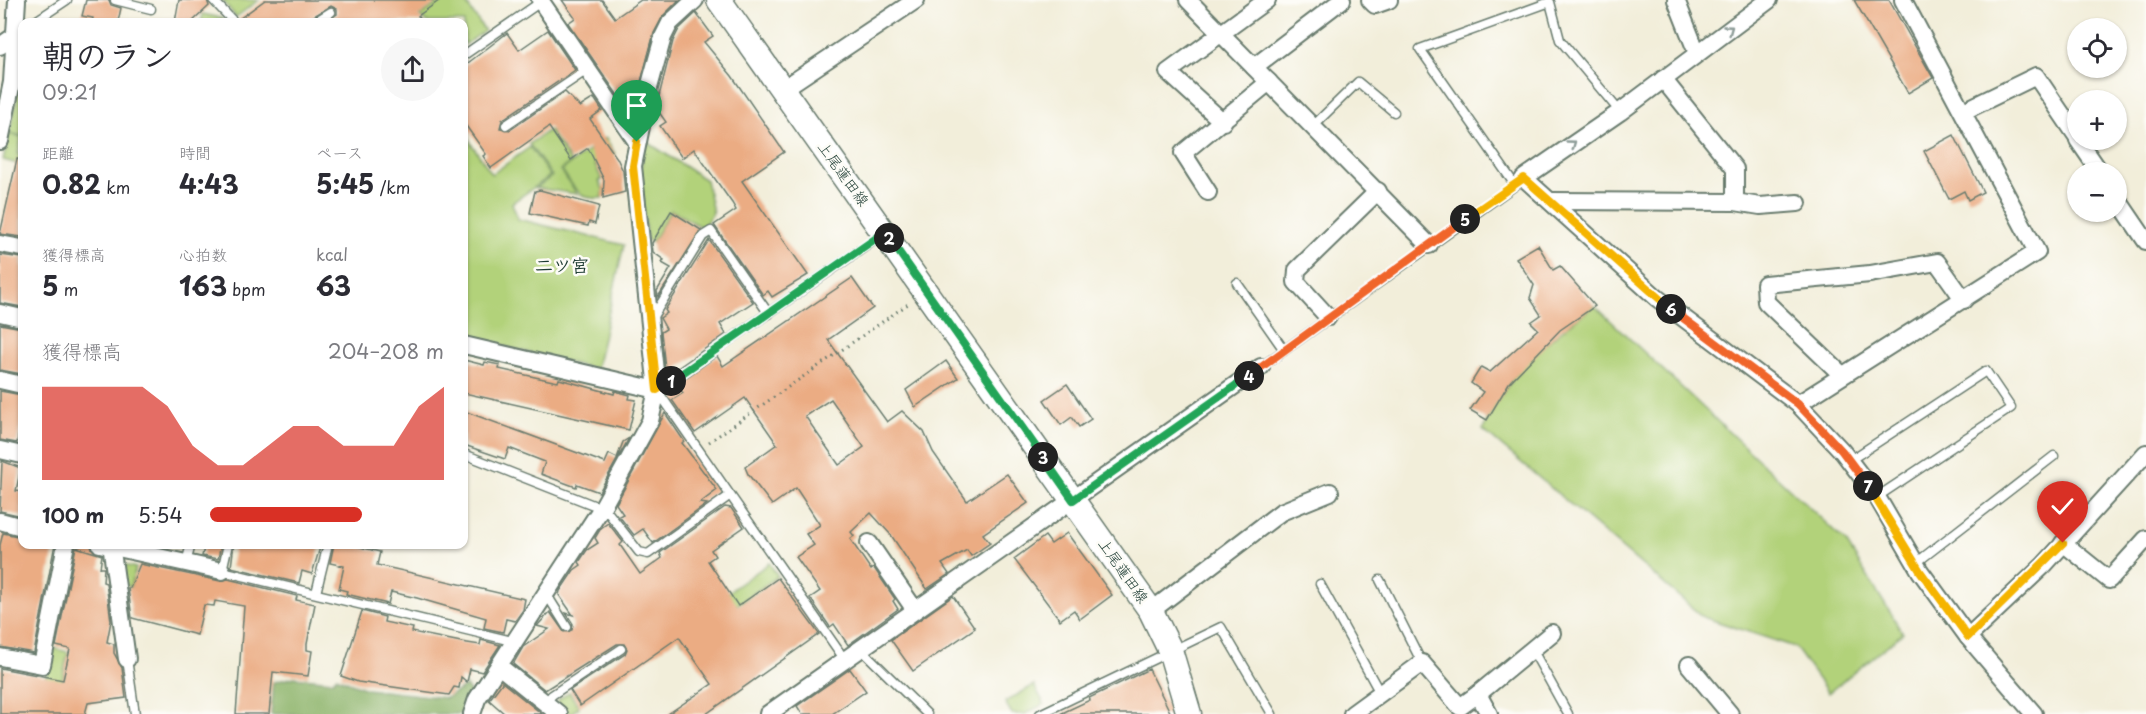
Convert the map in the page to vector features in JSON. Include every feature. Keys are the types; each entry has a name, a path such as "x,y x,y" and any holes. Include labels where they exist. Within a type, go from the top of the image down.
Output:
{"main road":[{"name":"上尾蓮田線","path":"719,0 1151,611 1170,650 1189,714"}],"street":[{"path":"17,0 18,18"},
{"path":"541,0 637,142"},
{"path":"472,714 477,699 517,642 602,507 650,421 657,390 633,166 663,37 670,23 695,0"},
{"path":"783,89 916,0"},
{"path":"1188,0 1429,245"},
{"path":"1223,122 1168,72 1220,32 1268,0"},
{"path":"1254,66 1342,0"},
{"path":"1370,0 1376,5 1389,0"},
{"path":"1676,0 1697,53"},
{"path":"1769,0 1520,182 1550,201 1657,298 1798,404 1849,461 1877,497 1916,563 1968,637 2034,714"},
{"path":"1798,404 2037,252 1903,0"},
{"path":"0,46 18,34"},
{"path":"0,141 18,40"},
{"path":"1964,111 2036,76 2067,122"},
{"path":"1663,79 1735,169 1735,202"},
{"path":"1208,192 1183,153 1269,82"},
{"path":"1328,317 1296,282 1297,270 1378,191"},
{"path":"1550,201 1735,202 1760,206 1798,202"},
{"path":"2127,213 2146,241"},
{"path":"0,244 18,247"},
{"path":"1842,375 1766,302 1765,284 1870,274 1937,262 1964,300"},
{"path":"0,313 18,317"},
{"path":"468,346 657,390"},
{"path":"770,713 1261,367"},
{"path":"0,380 18,385"},
{"path":"0,450 18,454"},
{"path":"1968,637 2145,458"},
{"path":"1151,611 1281,512 1329,492"},
{"path":"0,521 18,526"},
{"path":"2063,543 2109,580 2146,539"},
{"path":"869,543 915,610"},
{"path":"0,657 42,665 65,549"},
{"path":"108,549 127,659"},
{"path":"125,549 222,571"},
{"path":"1352,714 1422,663 1460,707 1552,633"},
{"path":"1689,665 1730,714"},
{"path":"499,666 559,714"},
{"path":"1478,694 1489,714"}],"lane":[{"path":"40,18 67,0"},
{"path":"115,0 151,9"},
{"path":"213,0 230,18"},
{"path":"468,52 541,0"},
{"path":"1261,367 1520,182 1420,49 1550,2 1560,40 1620,111"},
{"path":"321,18 331,12"},
{"path":"506,125 587,70"},
{"path":"1312,126 1358,82 1394,112"},
{"path":"649,323 703,236 711,231 769,314"},
{"path":"845,660 657,390 885,232"},
{"path":"1237,283 1284,350"},
{"path":"1849,461 1986,371 2011,408 1877,497"},
{"path":"468,456 602,507 639,552 648,554 729,496"},
{"path":"1916,563 2054,456"},
{"path":"186,563 190,549"},
{"path":"227,549 222,571 517,642"},
{"path":"316,593 327,549"},
{"path":"1380,580 1422,663"},
{"path":"1320,584 1380,693"},
{"path":"547,594 567,627"},
{"path":"1040,714 1221,627 1272,714"},
{"path":"545,703 552,695 621,649"},
{"path":"861,649 927,714"},
{"path":"1532,649 1568,714"},
{"path":"127,659 135,714"}],"path":[{"path":"698,450 926,291"}],"green space":[{"path":"222,0 259,0 236,17"},
{"path":"443,0 464,0 485,31 468,42 468,18 422,18 420,16"},
{"path":"203,14 221,18 202,18"},
{"path":"18,92 18,135 10,133"},
{"path":"549,130 571,162 560,170 577,194 536,188 552,176 529,144"},
{"path":"9,134 18,136 18,164 3,160"},
{"path":"606,138 615,154 595,165 602,180 599,181 603,189 602,198 588,197 578,192 562,170"},
{"path":"468,139 492,174 530,147 550,176 512,203 518,219 624,245 596,369 468,338"},
{"path":"644,140 706,180 713,212 703,228 671,210 652,242 647,240 640,179"},
{"path":"1595,306 1846,542 1903,633 1828,693 1795,647 1703,617 1483,430 1503,393 1530,360 1561,331"},
{"path":"769,563 778,576 683,643 675,630"},
{"path":"120,564 136,568 130,587 121,585"},
{"path":"52,648 68,652 58,700 41,696"},
{"path":"294,677 332,681 336,677 367,689 446,698 466,686 474,697 464,714 271,714 274,682"},
{"path":"1034,685 1044,704 1025,714 1012,714 1005,702"},
{"path":"569,692 579,707 570,714 558,703 558,700"}],"building":[{"path":"86,0 109,0 111,5 121,8 119,18 82,16"},
{"path":"179,0 207,0 209,6 196,18 176,18"},
{"path":"265,0 440,0 418,16 420,18 332,18 337,14 337,9 331,6 311,18 240,18"},
{"path":"562,0 602,0 615,18 641,0 679,0 663,16 654,33 632,116 568,23 575,18"},
{"path":"1854,0 1889,0 1933,78 1908,93"},
{"path":"696,13 713,36 704,42 732,76 784,152 742,181 808,275 772,297 768,291 763,295 714,225 736,210 732,203 694,149 682,158 660,126 666,122 656,108 673,41 679,29"},
{"path":"548,30 575,70 502,120 500,128 510,130 565,92 580,107 594,98 602,110 590,119 617,158 623,171 625,192 603,198 604,180 588,148 571,160 549,127 491,168 483,156 486,154 468,129 468,63 507,33 519,50"},
{"path":"1954,135 1983,192 1968,200 1964,191 1949,199 1924,151"},
{"path":"17,159 18,159 18,236 0,234"},
{"path":"540,190 599,206 595,224 589,222 588,226 530,213 535,191"},
{"path":"671,211 701,230 658,297 657,291 671,268 662,263 664,260 653,252 652,243"},
{"path":"709,240 753,302 720,324 726,334 669,374 665,368 661,332 666,329 660,318 667,313 665,310"},
{"path":"1538,245 1553,270 1560,266 1595,306 1560,330 1509,383 1487,420 1470,410 1483,392 1471,383 1481,367 1490,372 1538,329 1531,322 1541,315 1530,298 1534,285 1516,258"},
{"path":"0,255 18,257 18,306 0,303"},
{"path":"852,278 873,308 828,340 887,422 902,411 924,432 933,452 967,501 1007,474 1028,503 983,534 990,543 971,556 967,550 942,564 949,574 927,589 891,535 871,513 851,532 854,536 850,539 871,570 874,568 895,599 893,601 898,609 848,645 834,624 830,627 810,598 820,591 796,557 814,545 806,534 820,525 796,488 772,505 745,467 777,444 745,398 695,433 672,400 683,393 677,384 717,356 723,366","holes":["831,399 864,447 839,465 805,416"]},
{"path":"0,324 18,327 18,373 0,370"},
{"path":"468,361 484,365 485,362 500,365 499,369 558,382 559,379 614,394 615,391 630,395 629,399 636,400 629,430 468,394"},
{"path":"946,361 958,378 915,407 906,390"},
{"path":"1067,384 1091,419 1079,427 1072,417 1061,425 1044,400"},
{"path":"0,391 18,394 17,443 0,440"},
{"path":"468,412 605,463 609,454 617,458 623,442 629,438 599,492 577,484 576,487 541,474 545,462 509,448 505,459 468,446"},
{"path":"665,413 684,441 682,443 717,490 700,503 707,504 653,543 643,529 634,535 619,516 623,514 616,504"},
{"path":"2,461 18,467 16,491 18,491 18,515 0,511"},
{"path":"725,507 731,508 744,527 711,550 715,556 708,561 738,606 778,578 819,634 706,714 668,714 712,684 679,637 580,706 570,690 625,654 627,649 624,644 617,644 545,690 513,664 523,647 549,629 537,626 550,612 564,632 572,630 573,624 566,613 573,615 559,595 560,591 574,570 581,565 579,562 587,550 598,543 595,538 601,528 608,523 623,542 620,545 640,574 662,558 660,553"},
{"path":"3,533 18,536 18,549 54,549 34,653 0,647 0,545"},
{"path":"1067,533 1112,595 1080,619 1074,610 1060,620 1014,559 1045,536 1051,544"},
{"path":"76,549 102,555 100,568 104,568 103,582 106,583 111,621 107,642 114,644 114,653 122,668 126,698 88,703 85,714 0,714 0,668 63,680 70,649 56,646"},
{"path":"204,549 220,549 218,559 202,556"},
{"path":"233,549 320,549 312,574 302,571 299,583 231,567"},
{"path":"333,549 368,549 380,552 377,565 525,599 523,610 515,621 506,619 503,632 484,628 486,618 417,598 391,592 388,604 346,594 347,591 339,589 344,566 330,563"},
{"path":"140,564 220,581 228,579 297,596 296,600 315,604 307,644 307,650 312,651 308,676 273,672 269,714 236,714 244,606 215,601 214,606 204,605 197,635 132,618 128,588"},
{"path":"953,596 975,628 913,671 891,640"},
{"path":"362,611 385,617 384,622 413,628 412,632 480,645 481,640 500,645 482,672 470,669 467,682 461,677 459,688 454,687 449,695 358,682 341,676"},
{"path":"850,669 866,691 832,714 802,714 797,706"},
{"path":"1149,669 1171,714 1060,714 1090,700 1089,698"},
{"path":"502,683 542,714 505,714 489,700"}],"district":[{"name":"二ツ宮","path":"562,266"}],"route":[{"path":"637,142 633,166 657,390 885,232 1073,500 1524,178 1657,298 1798,404 1842,451 1877,497 1920,571 1968,637 2063,543"}]}
